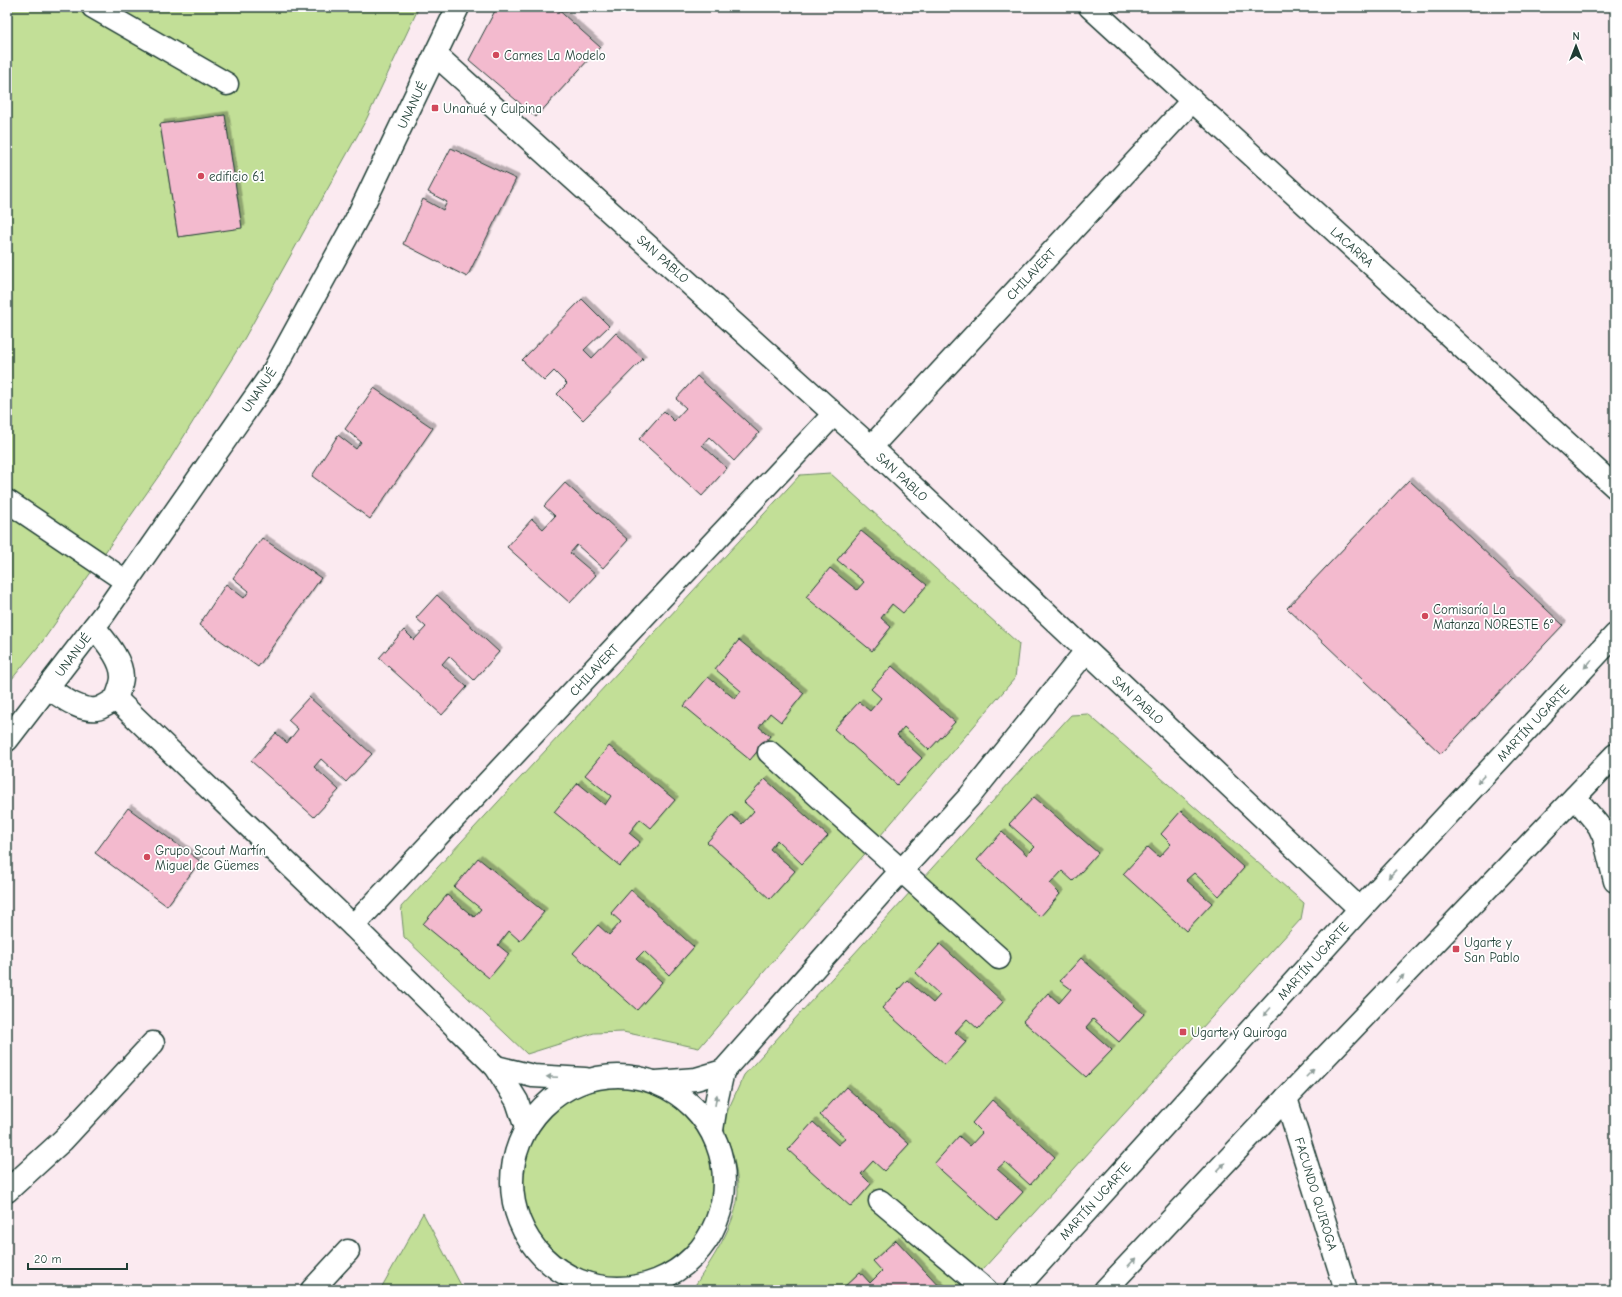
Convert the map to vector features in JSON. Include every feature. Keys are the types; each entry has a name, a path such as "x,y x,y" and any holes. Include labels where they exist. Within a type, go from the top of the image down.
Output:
{"street":[{"path":"93,7 227,84"},
{"name":"UNANUÉ","path":"7,740 94,628 274,370 356,220 458,7"},
{"name":"LACARRA","path":"1090,7 1192,102 1615,487"},
{"name":"SAN PABLO","path":"436,55 871,447 1360,909"},
{"name":"CHILAVERT","path":"871,447 1192,102"},
{"name":"CHILAVERT","path":"353,926 834,414"},
{"path":"7,501 127,582"},
{"path":"48,688 70,702 86,709 97,709 116,699 122,677 118,662 110,647 94,628"},
{"name":"MARTÍN UGARTE","path":"1015,1290 1360,909 1615,635"},
{"path":"712,1130 723,1071 901,870 969,798 1086,651"},
{"path":"116,699 353,926 496,1067 517,1101 526,1128"},
{"path":"769,752 999,958"},
{"path":"1105,1290 1286,1098 1615,755"},
{"path":"1575,797 1600,826 1615,881"},
{"path":"7,1191 63,1140 153,1043"},
{"path":"496,1067 533,1076 591,1079 612,1076 633,1077 654,1082 671,1089 687,1100 701,1114 712,1130 723,1160 725,1192 718,1223 702,1250 678,1271 649,1285 617,1290 585,1284 557,1270 534,1248 518,1220 511,1189 514,1157 526,1128 538,1111 554,1097 571,1086 591,1079"},
{"path":"654,1082 696,1079 723,1071"},
{"name":"FACUNDO QUIROGA","path":"1286,1098 1346,1290"},
{"path":"880,1201 986,1290"},
{"path":"312,1290 348,1251"}],"green space":[{"path":"7,7 419,7 366,120 244,339 165,467 42,642 7,685","holes":["225,115 242,227 178,237 160,125"]},
{"path":"830,473 1019,644 1015,678 699,1048 623,1032 594,1033 527,1054 404,937 401,907 800,475"},
{"path":"1088,714 1304,903 1301,919 964,1290 692,1290 728,1230 737,1203 737,1174 731,1148 722,1123 744,1075 1071,715"},
{"path":"616,1085 635,1087 654,1093 671,1102 686,1114 698,1129 707,1146 713,1165 715,1184 713,1203 707,1222 698,1239 686,1254 671,1266 654,1275 635,1281 616,1283 597,1281 578,1275 561,1266 546,1254 534,1239 525,1222 519,1203 517,1184 519,1165 525,1146 534,1129 546,1114 561,1102 578,1093 597,1087"},
{"path":"423,1213 463,1289 472,1290 380,1290"}],"building":[{"path":"497,7 555,7 600,47 536,117 469,60"},
{"name":"edificio 61","path":"225,115 242,228 178,237 160,124"},
{"path":"451,148 516,179 467,277 403,244 423,199 443,210 447,202 428,192"},
{"path":"582,299 609,326 584,350 592,358 616,333 643,359 583,420 557,394 567,384 554,371 544,381 522,360"},
{"path":"697,376 759,433 734,461 709,437 702,445 727,468 702,496 639,439 664,411 674,421 686,408 676,399"},
{"path":"374,388 433,428 370,519 312,476 338,435 356,449 361,442 345,429"},
{"name":"Comisaría La Matanza NORESTE 6°","path":"1409,480 1563,625 1441,754 1287,608"},
{"path":"565,483 628,540 603,568 577,545 570,553 596,575 570,603 507,547 532,519 543,529 555,516 544,506"},
{"path":"861,531 927,585 903,613 892,604 881,618 891,627 872,651 806,597 830,568 857,590 864,582 837,560"},
{"path":"262,538 321,578 258,667 199,625 226,584 244,598 249,591 233,578"},
{"path":"437,595 499,652 474,680 449,656 442,664 467,687 442,715 379,658 404,630 414,640 426,627 416,618"},
{"path":"739,640 804,693 781,722 770,713 759,727 770,736 750,760 684,706 708,677 735,699 741,691 715,669"},
{"path":"892,666 955,722 929,750 904,727 897,735 922,758 897,785 834,729 859,702 870,711 881,698 871,689"},
{"path":"309,697 372,754 346,782 321,759 314,767 339,790 314,817 251,761 276,733 287,743 298,729 288,720"},
{"path":"609,746 675,800 651,828 640,819 629,833 640,842 620,866 554,812 578,783 605,805 611,796 585,775"},
{"path":"765,779 828,836 802,864 777,840 770,849 795,871 770,899 707,842 732,815 742,824 754,811 744,802"},
{"path":"1034,797 1098,853 1073,881 1062,871 1050,884 1060,894 1040,917 977,860 1002,832 1027,855 1035,847 1009,824"},
{"name":"Grupo Scout Martín Miguel de Güemes","path":"128,808 200,861 167,906 95,853"},
{"path":"1181,811 1244,868 1219,896 1194,873 1186,880 1212,903 1186,931 1123,874 1148,847 1159,857 1171,844 1161,834"},
{"path":"478,858 544,912 520,941 509,931 498,945 509,954 489,978 423,924 447,895 474,917 481,909 454,887"},
{"path":"631,890 694,947 669,975 644,951 636,959 662,982 637,1010 573,953 598,925 609,935 621,922 611,913"},
{"path":"940,944 1003,1002 978,1029 967,1019 955,1032 966,1042 945,1065 882,1008 907,980 933,1003 940,995 915,972"},
{"path":"1081,958 1144,1014 1119,1042 1093,1019 1086,1027 1112,1050 1086,1077 1023,1021 1048,993 1059,1003 1071,989 1060,981"},
{"path":"846,1087 909,1144 884,1171 873,1161 861,1174 871,1184 851,1207 788,1150 813,1122 838,1145 846,1138 820,1115"},
{"path":"992,1100 1055,1157 1030,1185 1005,1162 997,1169 1023,1192 997,1220 934,1164 959,1136 970,1146 982,1133 972,1123"},
{"path":"896,1240 943,1290 841,1290 860,1272 870,1283 882,1271 873,1261"}],"place":[{"name":"Carnes La Modelo","path":"496,55"},
{"name":"Unanué y Culpina","path":"435,108"},
{"name":"edificio 61","path":"201,176"},
{"name":"Comisaría La Matanza NORESTE 6°","path":"1425,616"},
{"name":"Grupo Scout Martín Miguel de Güemes","path":"147,857"},
{"name":"Ugarte y San Pablo","path":"1456,949"},
{"name":"Ugarte y Quiroga","path":"1183,1032"}]}
